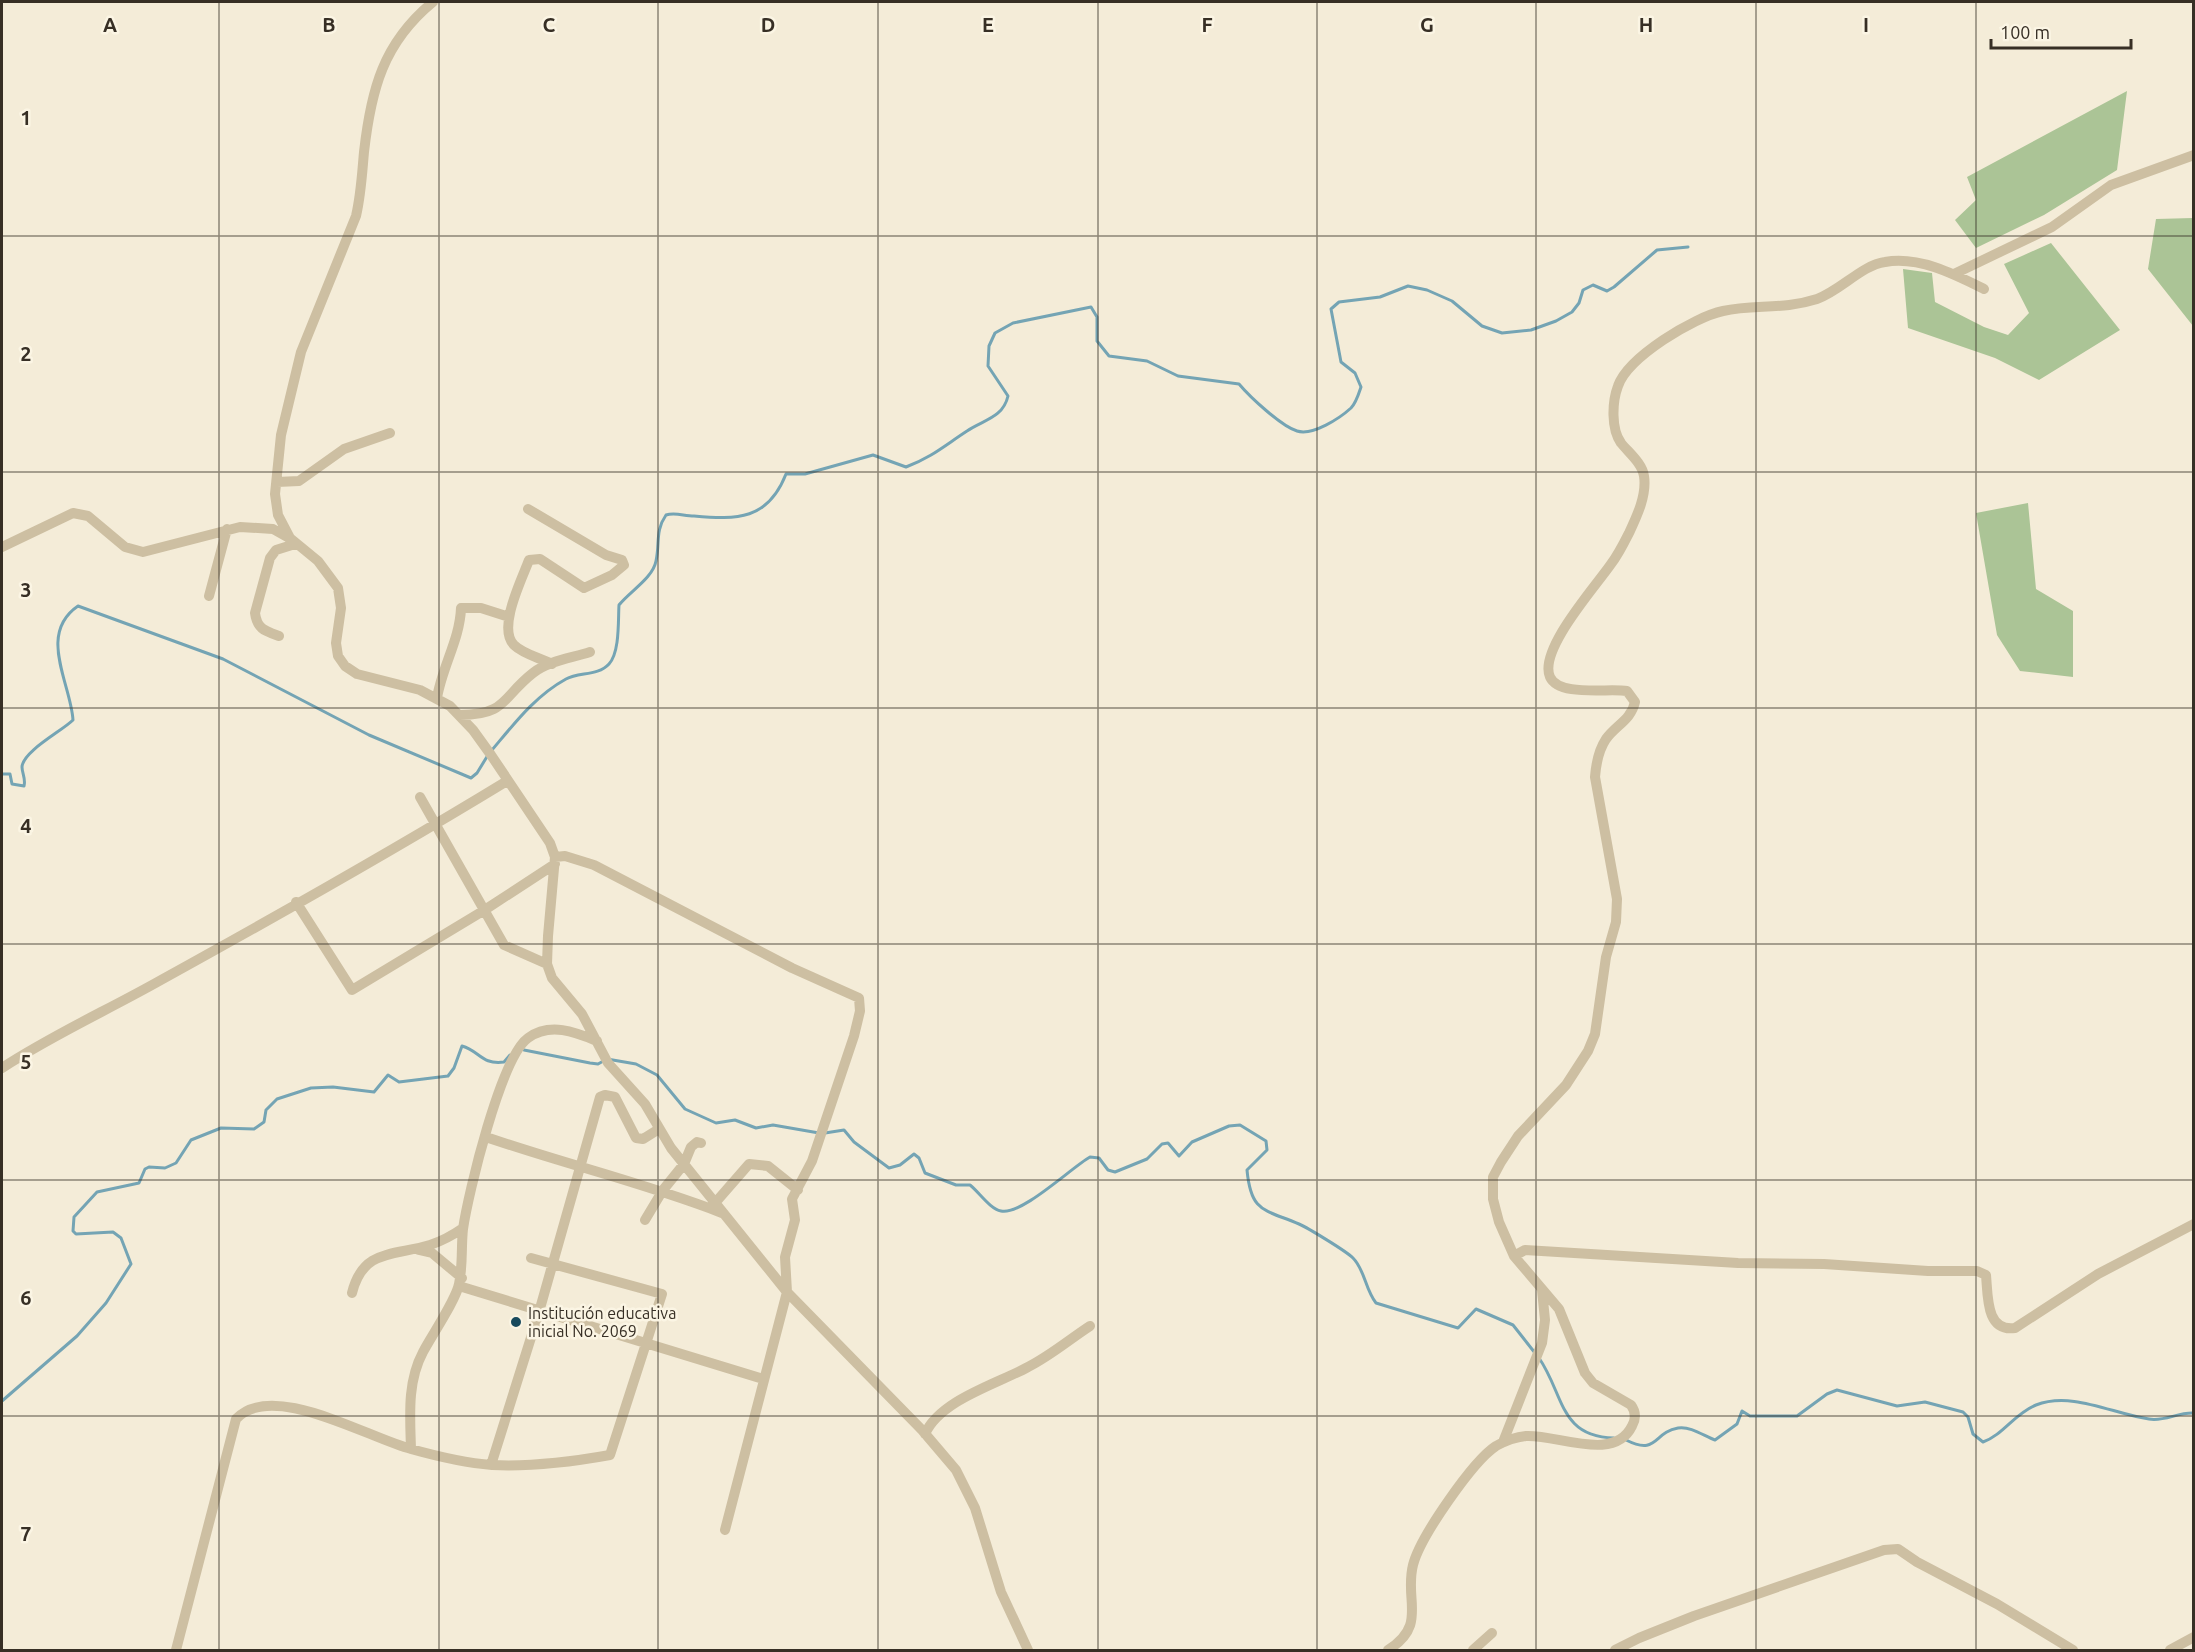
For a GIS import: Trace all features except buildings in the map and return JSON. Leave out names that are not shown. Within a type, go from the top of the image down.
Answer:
[{"type":"street","points":[[292,541],[278,515],[277,482],[283,425],[301,352],[338,265],[361,196],[367,133],[378,77],[386,58],[404,31],[433,2]]},
{"type":"street","points":[[1954,274],[2052,227],[2111,185],[2193,155]]},
{"type":"street","points":[[1388,1650],[1402,1641],[1410,1627],[1413,1609],[1412,1571],[1421,1546],[1479,1460],[1503,1442],[1526,1436],[1605,1445],[1623,1438],[1634,1423],[1635,1411],[1631,1405],[1593,1383],[1585,1373],[1559,1309],[1514,1256],[1499,1222],[1493,1199],[1493,1177],[1518,1136],[1566,1085],[1588,1052],[1597,1025],[1606,957],[1616,922],[1617,899],[1595,777],[1597,759],[1605,741],[1629,718],[1635,702],[1627,691],[1569,689],[1559,686],[1553,683],[1548,672],[1554,651],[1568,620],[1611,564],[1629,533],[1643,496],[1644,476],[1640,465],[1619,440],[1615,430],[1614,406],[1618,385],[1638,359],[1666,339],[1723,311],[1777,308],[1819,298],[1876,264],[1886,261],[1931,266],[1954,274],[1984,289]]},
{"type":"street","points":[[277,482],[299,481],[344,448],[390,434]]},
{"type":"street","points":[[528,510],[606,555],[622,560],[624,565],[612,575],[584,588],[540,559],[529,560],[509,617],[508,632],[512,643],[552,664]]},
{"type":"street","points":[[2,547],[73,513],[88,516],[126,547],[143,552],[158,551],[227,529],[261,527],[273,529],[318,561],[338,588],[341,608],[336,650],[345,666],[363,677],[398,682],[437,698],[460,715],[489,752],[550,843],[555,860],[547,964],[552,978],[582,1014],[608,1063],[645,1104],[659,1129],[684,1164],[787,1292],[925,1434],[964,1484],[975,1508],[1001,1592],[1028,1650]]},
{"type":"street","points":[[209,596],[227,529]]},
{"type":"street","points":[[279,636],[263,631],[256,623],[255,613],[270,558],[276,550],[292,541]]},
{"type":"street","points":[[437,698],[441,675],[461,624],[461,608],[481,608],[509,617]]},
{"type":"street","points":[[460,715],[485,714],[499,707],[534,672],[590,652]]},
{"type":"street","points":[[2,1068],[28,1051],[160,981],[437,824],[507,781]]},
{"type":"street","points":[[420,796],[504,945],[547,964]]},
{"type":"street","points":[[296,902],[352,990],[483,910],[555,860],[565,856],[594,865],[792,968],[859,998],[860,1011],[854,1036],[812,1161],[792,1199],[795,1220],[785,1257],[787,1292],[725,1530]]},
{"type":"street","points":[[411,1449],[409,1397],[421,1355],[460,1281],[463,1228],[486,1137],[517,1049],[530,1036],[547,1030],[571,1031],[597,1041]]},
{"type":"street","points":[[490,1465],[539,1312],[600,1097],[605,1095],[615,1097],[636,1138],[643,1139],[659,1129]]},
{"type":"street","points":[[486,1137],[579,1167],[663,1190],[724,1214]]},
{"type":"street","points":[[645,1220],[663,1190],[684,1164],[691,1147],[702,1143]]},
{"type":"street","points":[[715,1203],[749,1164],[768,1166],[798,1190]]},
{"type":"street","points":[[1514,1256],[1525,1250],[1738,1263],[1855,1265],[1928,1271],[1977,1270],[1986,1275],[1989,1308],[1995,1323],[2004,1329],[2015,1328],[2098,1274],[2193,1224]]},
{"type":"street","points":[[352,1293],[362,1269],[390,1252],[416,1249],[450,1237],[463,1228]]},
{"type":"street","points":[[416,1249],[432,1253],[460,1281],[474,1291],[763,1379]]},
{"type":"street","points":[[176,1650],[236,1419],[244,1410],[271,1404],[319,1415],[411,1449],[490,1465],[558,1464],[610,1455],[648,1344],[662,1294],[531,1258]]},
{"type":"street","points":[[1503,1442],[1542,1342],[1545,1320],[1542,1290]]},
{"type":"street","points":[[925,1434],[935,1417],[966,1397],[1030,1366],[1090,1326]]},
{"type":"street","points":[[1616,1650],[1639,1638],[1694,1616],[1884,1550],[1898,1549],[1917,1562],[1997,1604],[2073,1650]]},
{"type":"street","points":[[1473,1650],[1492,1633]]},
{"type":"street","points":[[2171,1650],[2193,1637]]},
{"type":"green space","points":[[2127,91],[2117,170],[2044,215],[1976,248],[1955,220],[1976,200],[1967,177]]},
{"type":"green space","points":[[2194,218],[2193,326],[2148,269],[2156,219]]},
{"type":"green space","points":[[2051,243],[2120,330],[2039,380],[1995,358],[1908,328],[1903,269],[1932,273],[1935,302],[1984,327],[2008,335],[2029,313],[2004,264]]},
{"type":"green space","points":[[2028,503],[2036,589],[2073,611],[2073,677],[2020,671],[1997,635],[1976,513]]},
{"type":"waterway","points":[[492,750],[544,694],[566,679],[605,668],[613,659],[617,644],[619,605],[646,579],[654,567],[659,532],[666,515],[737,517],[760,509],[770,501],[786,474],[805,474],[873,455],[906,467],[938,451],[973,427],[992,418],[1002,409],[1008,396],[988,366],[989,346],[995,333],[1013,323],[1091,307],[1097,317],[1097,341],[1109,356],[1147,361],[1178,376],[1239,384],[1275,417],[1290,428],[1303,432],[1318,429],[1346,412],[1351,408],[1361,387],[1355,373],[1341,362],[1331,309],[1339,302],[1380,297],[1408,286],[1427,290],[1452,301],[1482,326],[1502,333],[1531,330],[1556,321],[1572,312],[1579,303],[1583,290],[1593,285],[1607,291],[1614,287],[1657,250],[1688,247]]},
{"type":"waterway","points":[[2,774],[10,774],[12,784],[24,786],[22,767],[29,754],[73,720],[59,660],[58,645],[60,631],[66,617],[78,606],[223,659],[369,735],[471,778],[477,773],[488,755]]},
{"type":"waterway","points":[[2,1401],[77,1336],[106,1303],[131,1264],[121,1238],[113,1232],[76,1234],[73,1231],[74,1217],[97,1192],[139,1183],[145,1169],[165,1168],[176,1163],[191,1140],[221,1128],[254,1129],[264,1122],[266,1110],[277,1099],[311,1088],[333,1087],[374,1092],[388,1075],[399,1082],[448,1076],[454,1068],[462,1046],[490,1061],[504,1062],[510,1055]]},
{"type":"waterway","points":[[524,1050],[590,1063],[598,1064],[607,1059],[636,1064],[657,1075],[685,1109],[716,1123],[735,1120],[756,1128],[773,1125],[819,1133]]},
{"type":"waterway","points":[[825,1133],[844,1130],[854,1142],[889,1168],[900,1165],[914,1154],[919,1158],[925,1173],[956,1185],[970,1185],[997,1210],[1010,1211],[1033,1199],[1090,1157],[1099,1158],[1108,1170],[1115,1172],[1147,1159],[1162,1144],[1168,1143],[1179,1156],[1192,1142],[1229,1126],[1240,1125],[1266,1141],[1267,1150],[1247,1170],[1249,1184],[1256,1202],[1268,1212],[1310,1230],[1353,1258],[1376,1303],[1458,1328],[1476,1309],[1513,1325],[1535,1353]]},
{"type":"waterway","points":[[1539,1358],[1565,1411],[1573,1422],[1596,1436],[1614,1438]]},
{"type":"waterway","points":[[1626,1440],[1636,1444],[1650,1444],[1670,1430],[1678,1428],[1693,1430],[1715,1440],[1737,1424],[1742,1411],[1750,1416],[1797,1416],[1827,1394],[1837,1390],[1897,1406],[1925,1402],[1963,1412],[1968,1417],[1973,1434],[1983,1442],[1997,1434],[2022,1413],[2036,1405],[2050,1401],[2078,1402],[2155,1420],[2194,1413]]},
{"type":"place","name":"Institución educativa inicial No. 2069","points":[[516,1322]]}]
